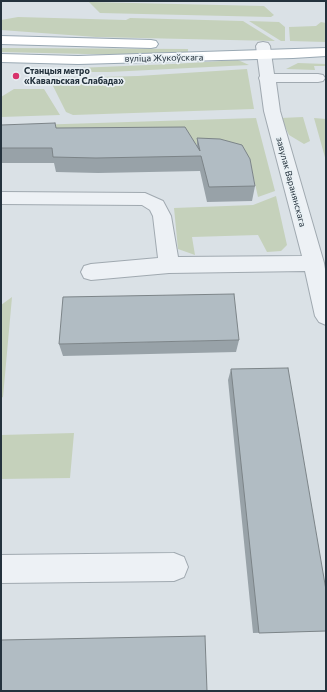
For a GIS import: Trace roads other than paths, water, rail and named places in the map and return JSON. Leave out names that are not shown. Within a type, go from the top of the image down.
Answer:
[{"type":"main road","name":"вуліца Жукоўскага","points":[[1,40],[326,52]]},
{"type":"main road","name":"вуліца Жукоўскага","points":[[1,58],[78,60],[326,47]]},
{"type":"street","name":"завулак Варанянскага","points":[[264,50],[266,78],[272,112],[314,263],[326,316]]},
{"type":"street","points":[[266,78],[318,78]]},
{"type":"street","points":[[1,198],[146,199],[157,206],[162,216],[169,265]]},
{"type":"street","points":[[91,272],[169,265],[314,263]]},
{"type":"street","points":[[1,569],[174,567]]},
{"type":"place","name":"Станцыя метро «Кавальская Слабада»","points":[[16,76]]}]
